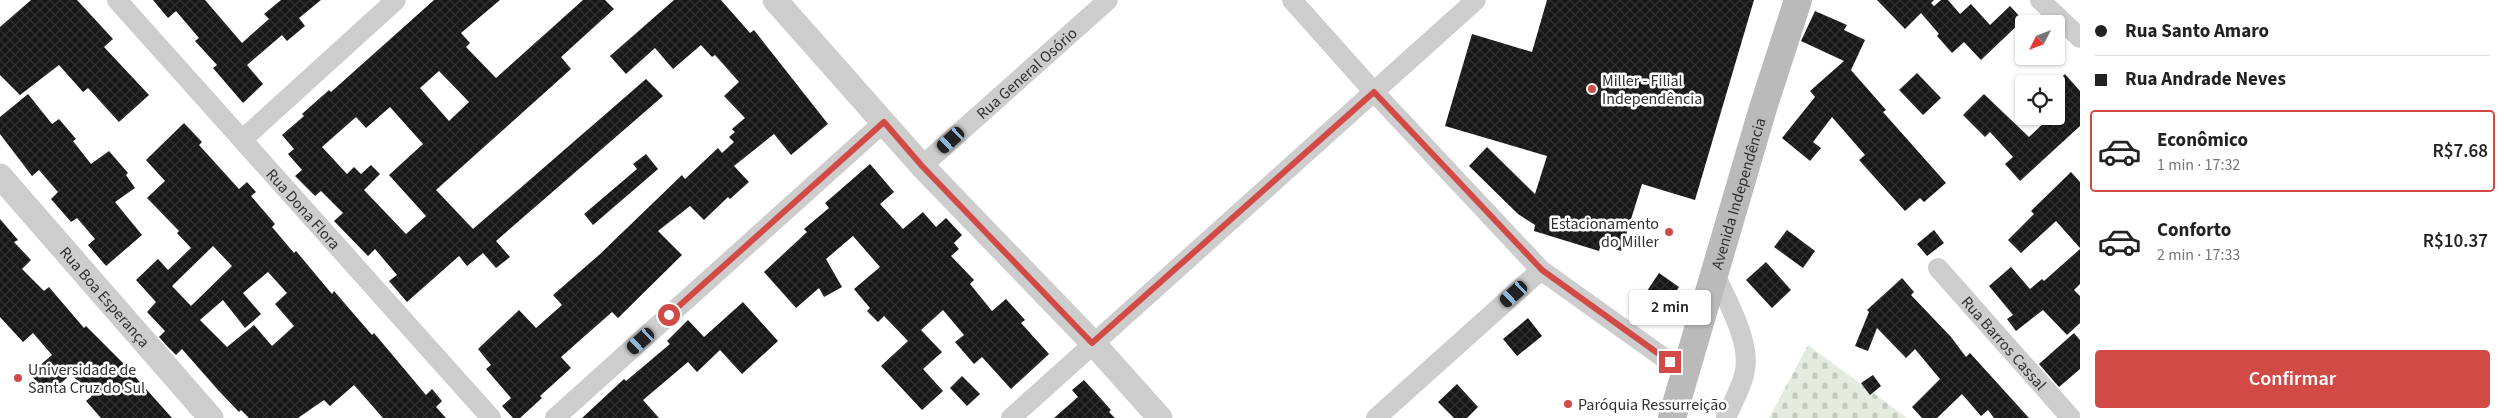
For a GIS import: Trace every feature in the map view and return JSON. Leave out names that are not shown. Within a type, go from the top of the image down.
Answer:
[{"type":"main road","name":"Avenida Independência","points":[[1672,418],[1763,108],[1798,0]]},
{"type":"street","name":"Rua Dona Flora","points":[[117,0],[491,418]]},
{"type":"street","points":[[243,139],[396,0]]},
{"type":"street","points":[[775,0],[922,166],[1092,343],[1160,418]]},
{"type":"street","name":"Rua General Osório","points":[[922,166],[1108,0]]},
{"type":"street","points":[[1292,0],[1374,92],[1542,270],[1685,373]]},
{"type":"street","points":[[1011,418],[1092,343],[1476,0]]},
{"type":"street","points":[[2040,0],[2080,38]]},
{"type":"street","points":[[555,418],[884,122]]},
{"type":"street","name":"Rua Boa Esperança","points":[[0,176],[211,418]]},
{"type":"street","name":"Rua Barros Cassal","points":[[1938,268],[2071,418]]},
{"type":"street","points":[[1376,418],[1542,270]]},
{"type":"street","points":[[1715,274],[1738,324],[1745,350],[1745,374],[1726,418]]},
{"type":"green space","points":[[1808,345],[1907,418],[1769,418]]},
{"type":"building","points":[[31,0],[77,0],[113,39],[104,47],[149,95],[119,122],[88,88],[83,92],[59,65],[20,95],[0,75],[0,27]]},
{"type":"building","points":[[153,0],[205,0],[242,43],[269,19],[264,14],[281,0],[321,0],[299,18],[305,26],[287,41],[282,35],[247,65],[263,84],[243,103],[213,68],[217,65],[195,41],[199,38],[176,11],[168,18]]},
{"type":"building","points":[[434,0],[500,0],[461,33],[470,43],[466,47],[496,78],[583,0],[605,0],[614,9],[561,57],[571,69],[436,190],[473,229],[646,79],[663,96],[496,241],[510,257],[496,268],[483,253],[467,266],[459,256],[407,302],[389,281],[397,275],[375,249],[368,256],[334,221],[343,213],[321,191],[315,196],[295,176],[302,170],[288,154],[294,149],[282,135],[329,90],[331,92]],"holes":[[[439,71],[469,102],[449,121],[420,88]],[[390,107],[423,144],[389,175],[426,216],[406,234],[364,190],[380,174],[371,165],[361,174],[354,167],[347,174],[322,147],[356,117],[366,128]]]},
{"type":"building","points":[[674,0],[721,0],[750,33],[754,30],[828,124],[791,155],[774,134],[734,166],[749,182],[730,199],[728,197],[704,220],[690,206],[658,231],[682,255],[618,318],[612,312],[561,357],[571,368],[540,396],[542,398],[520,418],[513,418],[502,406],[511,398],[486,369],[491,365],[478,349],[519,310],[536,328],[562,305],[553,295],[599,255],[682,175],[685,179],[718,148],[722,153],[734,142],[729,137],[735,132],[732,129],[745,118],[724,96],[739,82],[715,55],[712,57],[701,45],[673,69],[655,48],[626,74],[610,56]]},
{"type":"building","name":"Miller - Filial Independência","points":[[1547,0],[1754,0],[1695,200],[1642,184],[1621,251],[1601,244],[1599,251],[1534,231],[1535,225],[1518,214],[1469,166],[1487,147],[1535,194],[1547,156],[1445,126],[1472,34],[1532,52]]},
{"type":"building","points":[[1877,0],[1934,0],[1931,3],[1934,6],[1941,0],[1948,0],[1960,14],[1971,4],[1990,25],[2010,6],[2018,15],[2015,15],[2015,28],[1981,60],[1964,42],[1952,53],[1921,13],[1905,29]]},
{"type":"building","points":[[1815,11],[1847,25],[1844,30],[1865,40],[1851,70],[1886,110],[1883,112],[1946,183],[1924,202],[1920,198],[1905,211],[1859,160],[1865,155],[1832,117],[1813,142],[1821,148],[1810,161],[1782,138],[1815,97],[1810,91],[1844,61],[1801,41]]},
{"type":"building","points":[[1917,73],[1941,98],[1923,115],[1899,90]]},
{"type":"building","points":[[2065,74],[2080,91],[2080,126],[2020,181],[2005,164],[2013,157],[1990,132],[1985,137],[1963,115],[1984,94],[2029,137],[2042,125],[2065,125]]},
{"type":"building","points":[[28,94],[52,124],[59,119],[76,139],[73,141],[91,164],[109,151],[128,173],[126,175],[135,188],[115,202],[142,235],[106,266],[88,245],[95,239],[77,218],[71,222],[51,199],[58,192],[39,170],[32,176],[0,134],[0,117]]},
{"type":"building","points":[[184,123],[202,142],[199,145],[239,189],[247,182],[256,192],[251,196],[275,224],[272,227],[294,253],[296,251],[332,294],[334,291],[372,335],[374,333],[426,395],[432,389],[442,401],[436,407],[446,418],[383,418],[354,385],[330,406],[324,400],[298,418],[249,418],[241,410],[239,412],[182,349],[176,355],[168,347],[159,337],[165,331],[147,312],[156,302],[136,280],[158,259],[168,270],[191,248],[177,233],[179,231],[147,198],[165,181],[146,160]],"holes":[[[213,246],[232,266],[191,306],[172,286]],[[268,272],[287,293],[275,304],[294,326],[272,346],[254,325],[227,347],[200,320],[223,300],[245,328],[261,314],[243,293]]]},
{"type":"building","points":[[646,154],[658,169],[593,225],[584,214],[637,169],[633,164]]},
{"type":"building","points":[[870,164],[894,192],[880,204],[903,229],[923,212],[936,227],[946,218],[962,235],[954,243],[959,249],[951,256],[974,280],[970,284],[992,311],[1006,299],[1025,320],[1021,323],[1049,354],[1011,389],[982,357],[974,364],[955,342],[964,335],[943,310],[921,330],[942,352],[923,369],[943,391],[922,410],[881,366],[908,341],[884,316],[878,322],[867,311],[870,308],[854,289],[880,267],[853,236],[826,259],[842,287],[824,297],[819,288],[796,308],[764,272],[807,232],[804,229],[829,208],[825,203]]},
{"type":"building","points":[[2071,172],[2080,182],[2080,248],[2056,221],[2021,253],[2008,240],[2034,214],[2031,211]]},
{"type":"building","points":[[0,219],[18,240],[14,242],[31,260],[22,269],[44,291],[49,287],[84,328],[86,326],[122,362],[172,418],[101,418],[86,401],[92,396],[71,374],[48,395],[30,374],[52,355],[33,333],[23,342],[0,317]]},
{"type":"building","points":[[1787,230],[1815,251],[1803,268],[1774,247]]},
{"type":"building","points":[[1934,230],[1944,243],[1927,256],[1917,244]]},
{"type":"building","points":[[2080,249],[2080,284],[2074,290],[2080,296],[2080,323],[2067,335],[2043,310],[2016,331],[2007,319],[2013,315],[1989,286],[2011,267],[2030,289],[2042,279],[2044,281]]},
{"type":"building","points":[[1766,262],[1791,290],[1772,308],[1746,280]]},
{"type":"building","points":[[1659,273],[1679,287],[1654,325],[1633,312]]},
{"type":"building","points":[[1902,278],[1914,292],[1911,295],[1951,337],[1966,357],[1970,353],[2029,418],[1994,418],[1988,410],[1981,416],[1962,394],[1937,418],[1922,418],[1912,407],[1940,379],[1915,349],[1906,358],[1877,328],[1868,351],[1855,346],[1869,312],[1867,310]]},
{"type":"building","points":[[743,302],[778,341],[742,374],[720,350],[697,372],[688,362],[643,400],[659,418],[582,418],[624,379],[626,381],[670,344],[667,341],[688,320],[704,337]]},
{"type":"building","points":[[1528,318],[1542,336],[1517,356],[1503,339]]},
{"type":"building","points":[[2074,333],[2080,340],[2080,369],[2059,387],[2039,364]]},
{"type":"building","points":[[1873,375],[1881,386],[1870,395],[1861,383]]},
{"type":"building","points":[[962,376],[980,394],[967,406],[950,388]]},
{"type":"building","points":[[1084,380],[1111,410],[1109,412],[1115,418],[1054,418],[1078,397],[1072,390]]},
{"type":"building","points":[[1457,384],[1478,407],[1467,418],[1454,418],[1438,402]]},
{"type":"place","name":"Miller - Filial Independência","points":[[1592,89]]},
{"type":"place","name":"Estacionamento do Miller","points":[[1669,232]]},
{"type":"place","name":"Universidade de Santa Cruz do Sul","points":[[18,378]]},
{"type":"place","name":"Paróquia Ressurreição","points":[[1568,404]]},
{"type":"route","points":[[669,315],[884,122],[922,166],[1092,343],[1374,92],[1542,270],[1670,362]]}]
